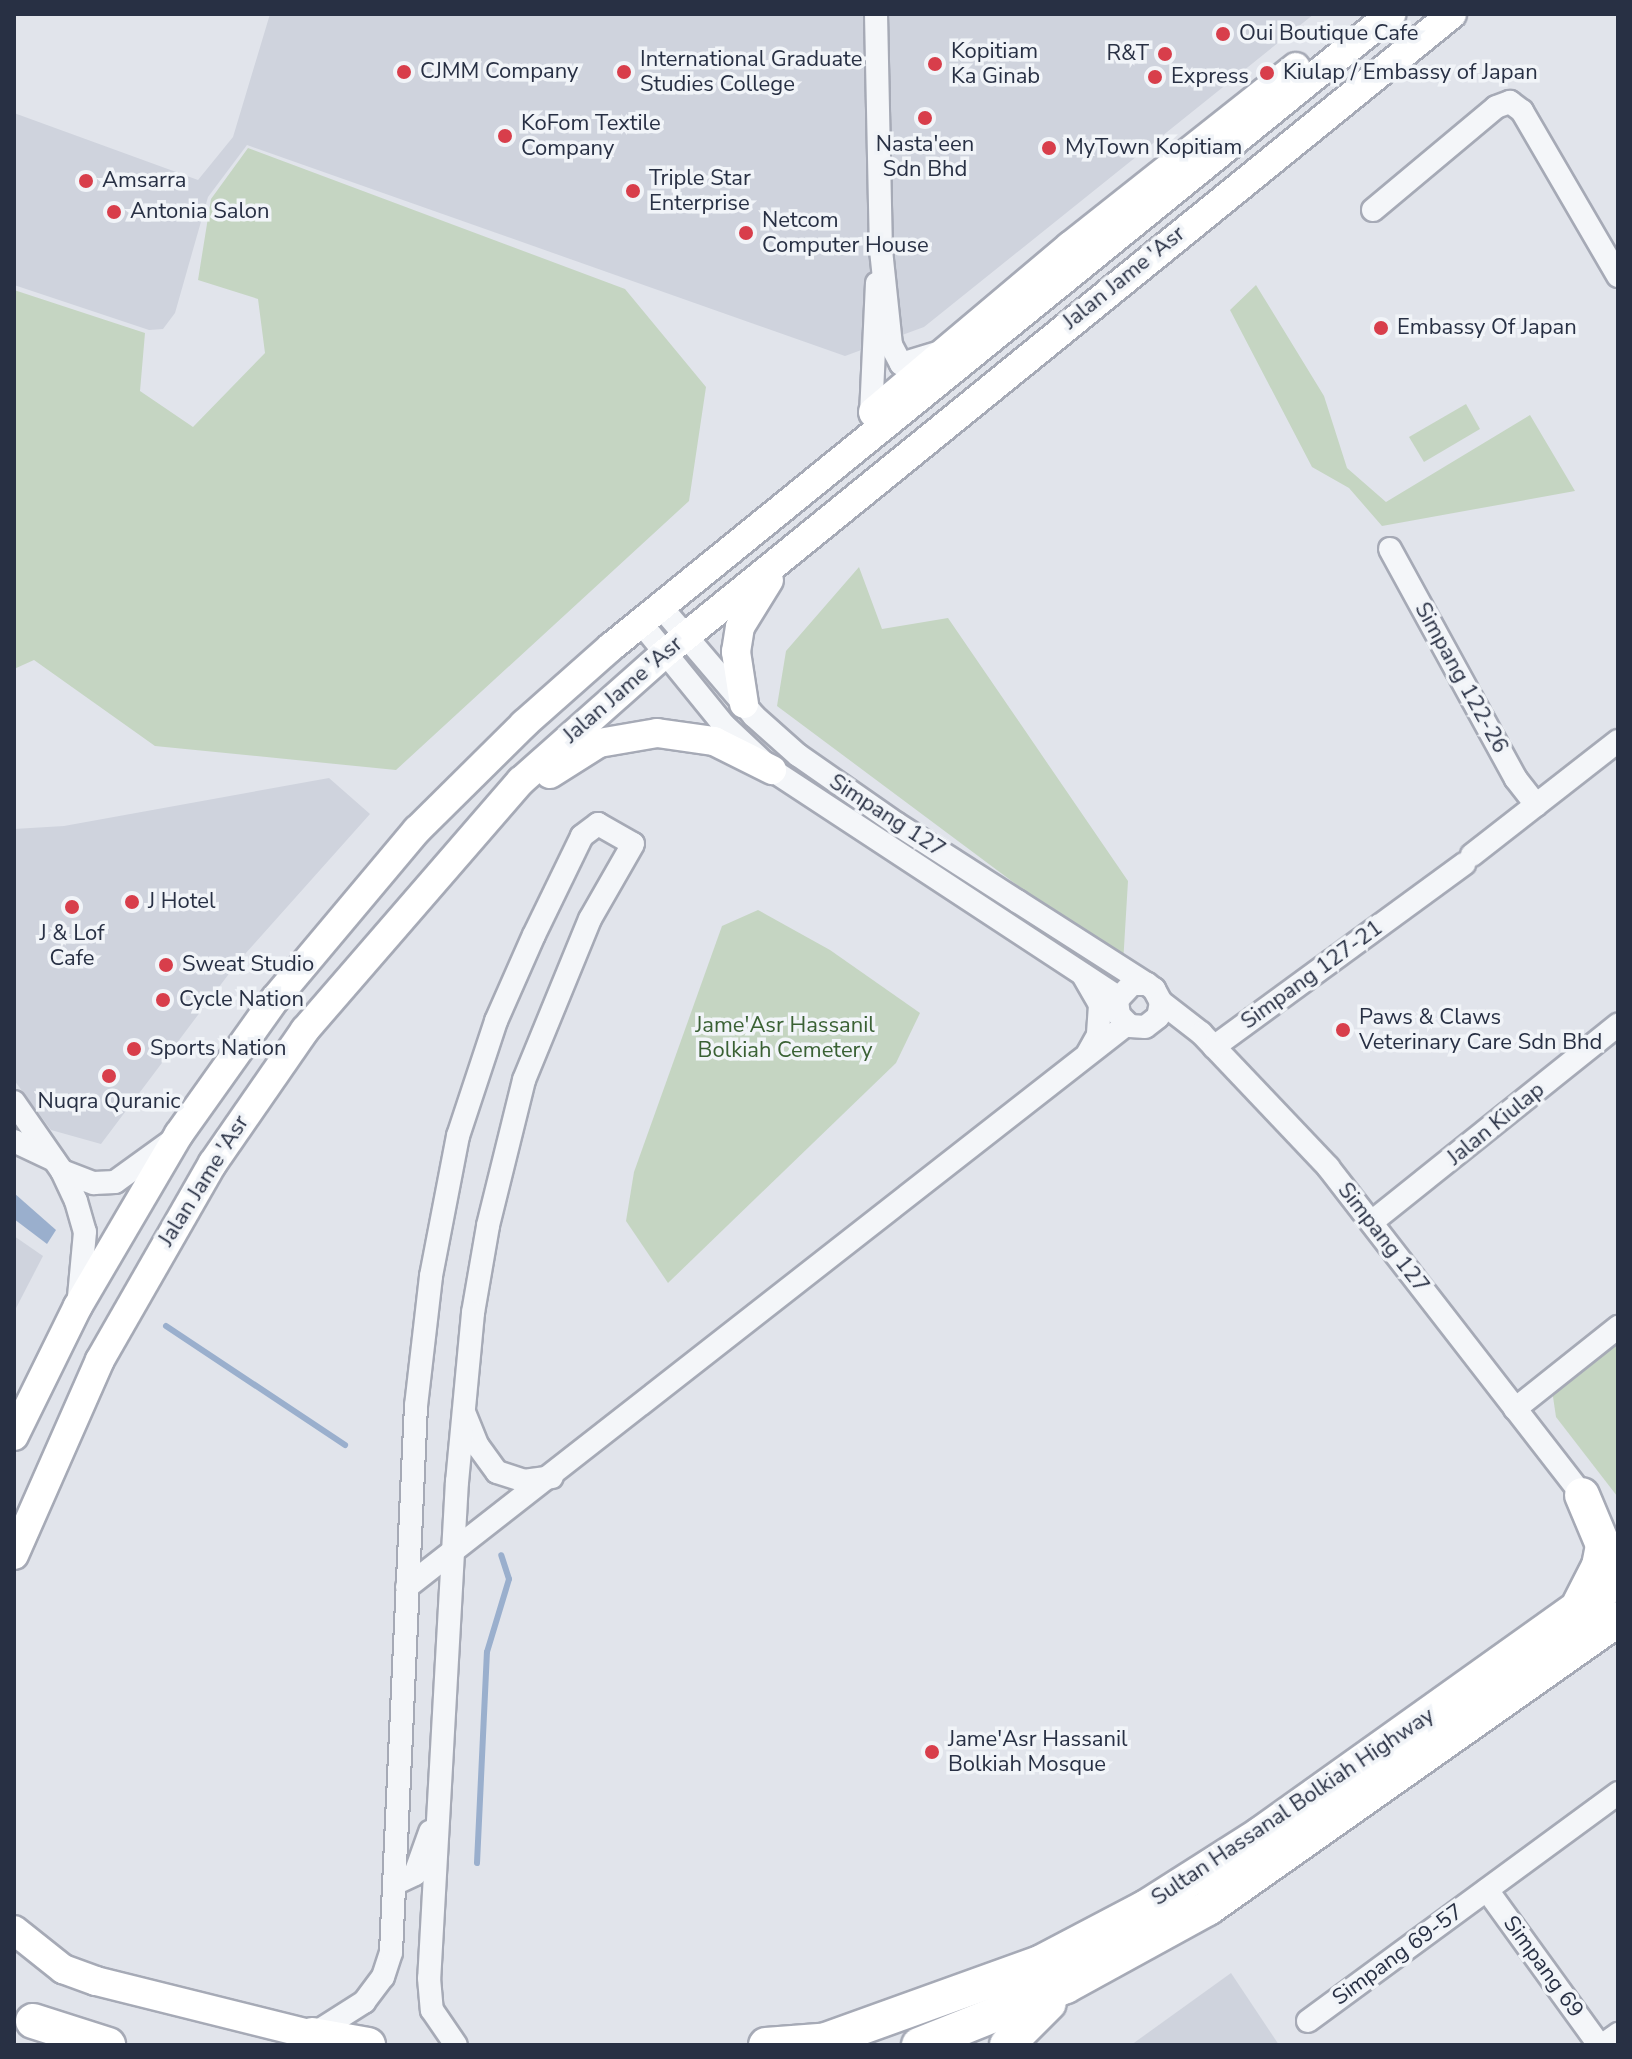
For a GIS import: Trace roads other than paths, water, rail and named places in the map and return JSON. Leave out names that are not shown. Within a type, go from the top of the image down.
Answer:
[{"type":"highway","points":[[1582,1495],[1618,1519]]},
{"type":"highway","points":[[1578,1607],[1599,1566],[1603,1545],[1582,1495]]},
{"type":"highway","name":"Sultan Hassanal Bolkiah Highway","points":[[766,2045],[822,2042],[1042,1962],[1145,1908],[1261,1834],[1618,1579]]},
{"type":"highway","name":"Sultan Hassanal Bolkiah Highway","points":[[919,2045],[1066,1986],[1139,1949],[1279,1861],[1618,1619]]},
{"type":"highway","points":[[1007,2045],[1066,1986]]},
{"type":"highway","points":[[33,2021],[108,2045]]},
{"type":"highway","points":[[312,2035],[368,2045]]},
{"type":"main road","points":[[947,422],[892,447],[825,500],[799,509],[787,505],[809,467],[947,347],[1275,82],[1373,14]]},
{"type":"main road","name":"Jalan Jame 'Asr","points":[[14,1436],[78,1306],[179,1134],[275,999],[417,830],[524,724],[651,615],[1391,14]]},
{"type":"main road","name":"Jalan Jame 'Asr","points":[[14,1555],[100,1360],[213,1163],[305,1030],[521,781],[675,645],[800,542],[1452,14]]},
{"type":"main road","points":[[744,704],[737,665],[740,627],[753,600],[800,542]]},
{"type":"main road","points":[[445,867],[554,771],[599,743],[681,734],[734,748],[772,770]]},
{"type":"main road","points":[[14,1930],[63,1969],[96,1981],[312,2035]]},
{"type":"street","points":[[876,14],[881,250],[894,356],[901,364],[912,363],[947,347]]},
{"type":"street","points":[[1373,210],[1496,107],[1510,102],[1522,111],[1618,276]]},
{"type":"street","points":[[871,415],[871,329],[881,250]]},
{"type":"street","name":"Simpang 122-26","points":[[1390,549],[1536,805]]},
{"type":"street","name":"Simpang 127","points":[[651,615],[675,645],[724,725],[772,770],[1076,965],[1118,997]]},
{"type":"street","name":"Simpang 127","points":[[675,645],[822,774],[1154,1003]]},
{"type":"street","name":"Simpang 127-21","points":[[1214,1047],[1468,860],[1618,741]]},
{"type":"street","points":[[312,2035],[364,2002],[383,1977],[391,1952],[407,1587],[422,1343],[458,1136],[496,1021],[534,935],[582,836],[598,824],[633,844],[590,919],[524,1080],[488,1226],[463,1407],[429,1978],[432,2010],[456,2045]]},
{"type":"street","points":[[1076,965],[1100,1005],[1098,1035],[1085,1058]]},
{"type":"street","points":[[1127,1024],[1116,1008],[1118,997],[1132,984],[1214,1047]]},
{"type":"street","points":[[407,1587],[553,1477],[1154,1003]]},
{"type":"street","name":"Jalan Kiulap","points":[[1373,1221],[1618,1025]]},
{"type":"street","name":"Simpang 127","points":[[1214,1047],[1278,1111],[1373,1221],[1582,1495]]},
{"type":"street","points":[[14,1102],[58,1166],[85,1232],[78,1306]]},
{"type":"street","points":[[14,1141],[94,1183],[115,1182],[179,1134]]},
{"type":"street","points":[[1515,1409],[1618,1327]]},
{"type":"street","points":[[463,1407],[478,1446],[497,1472],[524,1481],[553,1477]]},
{"type":"street","name":"Simpang 69-57","points":[[1308,2021],[1618,1793]]},
{"type":"street","points":[[394,1884],[415,1874],[438,1808]]},
{"type":"street","name":"Simpang 69","points":[[1487,1890],[1601,2045]]},
{"type":"street","points":[[1601,2045],[1618,2034]]},
{"type":"water","points":[[14,1193],[56,1230],[47,1244],[14,1219]]},
{"type":"waterway","points":[[166,1326],[345,1445]]},
{"type":"waterway","points":[[477,1863],[487,1652],[509,1579],[501,1555]]},
{"type":"place","name":"Oui Boutique Cafe","points":[[1223,34]]},
{"type":"place","name":"R&T","points":[[1165,54]]},
{"type":"place","name":"Kopitiam Ka Ginab","points":[[935,64]]},
{"type":"place","name":"CJMM Company","points":[[404,72]]},
{"type":"place","name":"International Graduate Studies College","points":[[624,72]]},
{"type":"place","name":"Kiulap / Embassy of Japan","points":[[1267,73]]},
{"type":"place","name":"Express","points":[[1155,77]]},
{"type":"place","name":"Nasta'een Sdn Bhd","points":[[925,118]]},
{"type":"place","name":"KoFom Textile Company","points":[[505,136]]},
{"type":"place","name":"MyTown Kopitiam","points":[[1049,148]]},
{"type":"place","name":"Amsarra","points":[[86,181]]},
{"type":"place","name":"Triple Star Enterprise","points":[[633,191]]},
{"type":"place","name":"Antonia Salon","points":[[114,212]]},
{"type":"place","name":"Netcom Computer House","points":[[746,233]]},
{"type":"place","name":"Embassy Of Japan","points":[[1381,328]]},
{"type":"place","name":"J Hotel","points":[[132,902]]},
{"type":"place","name":"J & Lof Cafe","points":[[72,907]]},
{"type":"place","name":"Sweat Studio","points":[[166,965]]},
{"type":"place","name":"Cycle Nation","points":[[163,1000]]},
{"type":"place","name":"Paws & Claws Veterinary Care Sdn Bhd","points":[[1343,1030]]},
{"type":"place","name":"Sports Nation","points":[[134,1049]]},
{"type":"place","name":"Nuqra Quranic","points":[[109,1076]]},
{"type":"place","name":"Jame'Asr Hassanil Bolkiah Mosque","points":[[932,1752]]},
{"type":"park label","name":"Jame'Asr Hassanil Bolkiah Cemetery","points":[[785,1038]]}]
